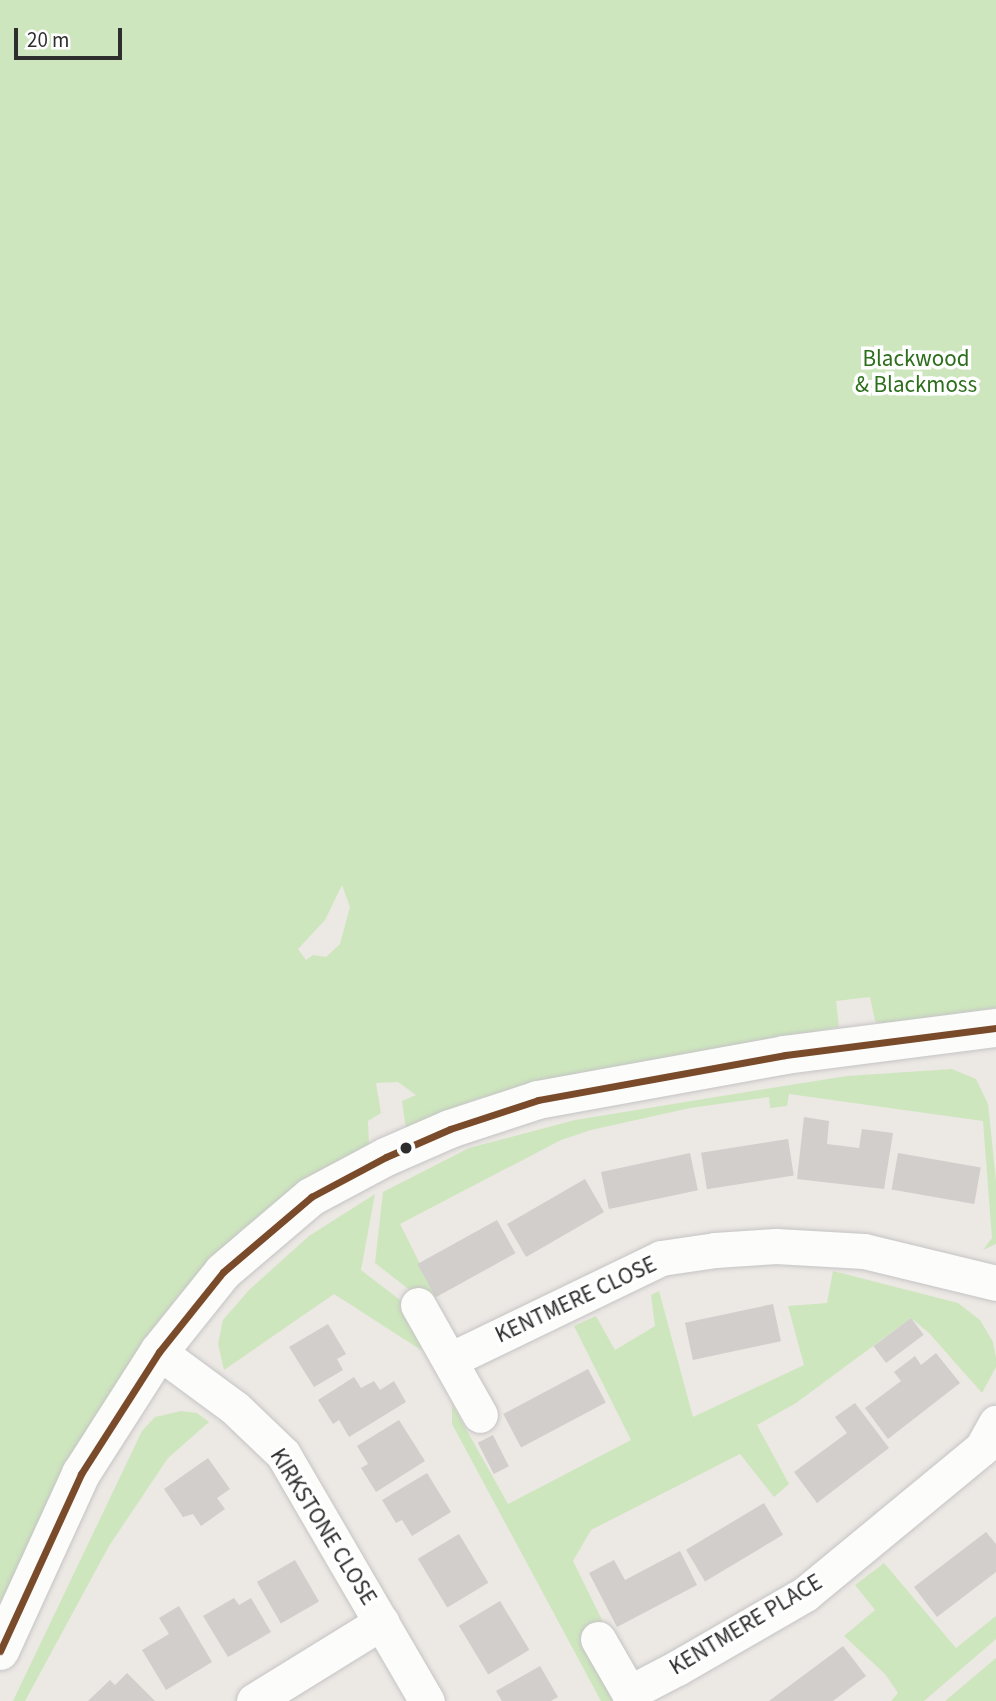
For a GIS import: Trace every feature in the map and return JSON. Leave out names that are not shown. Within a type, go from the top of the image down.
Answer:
[{"type":"street","points":[[0,1651],[81,1474],[159,1352],[223,1272],[311,1197],[386,1157],[450,1129],[538,1100],[785,1055],[996,1028]]},
{"type":"street","name":"KENTMERE CLOSE","points":[[450,1360],[661,1258],[715,1250],[776,1246],[864,1251],[996,1283]]},
{"type":"street","points":[[418,1305],[480,1415]]},
{"type":"street","name":"KIRKSTONE CLOSE","points":[[159,1352],[235,1408],[283,1454],[427,1701]]},
{"type":"street","name":"KENTMERE PLACE","points":[[598,1639],[631,1697],[806,1594],[982,1448],[996,1423]]},
{"type":"street","points":[[254,1701],[382,1622]]},
{"type":"green space","name":"Blackwood & Blackmoss","points":[[0,0],[996,0],[996,1008],[882,1024],[875,1021],[870,997],[836,1001],[839,1027],[585,1072],[473,1100],[406,1129],[402,1101],[416,1095],[398,1082],[376,1083],[381,1113],[368,1121],[369,1145],[311,1177],[240,1231],[180,1294],[143,1341],[87,1433],[0,1614]],"holes":[[[342,885],[350,907],[340,944],[326,957],[313,955],[306,960],[298,949],[325,920]]]},
{"type":"green space","points":[[952,1069],[976,1079],[988,1104],[996,1181],[996,1244],[983,1250],[992,1238],[983,1121],[789,1094],[787,1106],[770,1108],[769,1097],[690,1108],[591,1130],[561,1140],[400,1224],[436,1296],[420,1298],[375,1263],[383,1192],[469,1148],[575,1120],[847,1076]]},
{"type":"green space","points":[[375,1194],[361,1270],[417,1313],[421,1350],[334,1294],[224,1370],[218,1344],[223,1320],[249,1290],[309,1236]]},
{"type":"green space","points":[[833,1271],[958,1303],[980,1320],[993,1342],[996,1358],[996,1367],[982,1393],[929,1333],[911,1318],[796,1403],[757,1425],[789,1484],[774,1497],[740,1454],[591,1530],[573,1561],[603,1622],[583,1634],[622,1701],[601,1701],[452,1424],[452,1404],[508,1504],[631,1440],[574,1326],[596,1316],[615,1350],[655,1326],[651,1295],[659,1291],[693,1417],[804,1365],[788,1306],[827,1303]]},
{"type":"green space","points":[[181,1411],[197,1413],[209,1422],[168,1458],[109,1546],[25,1701],[13,1701],[142,1431],[155,1417]]},
{"type":"green space","points":[[884,1563],[956,1648],[996,1616],[996,1639],[924,1701],[891,1701],[898,1693],[885,1674],[844,1636],[875,1610],[855,1585]]},
{"type":"green space","points":[[996,1658],[996,1701],[945,1701]]},
{"type":"building","points":[[804,1117],[829,1121],[827,1144],[859,1148],[862,1129],[893,1133],[884,1189],[797,1179]]},
{"type":"building","points":[[788,1139],[794,1176],[707,1189],[701,1153]]},
{"type":"building","points":[[690,1153],[698,1190],[609,1209],[601,1172]]},
{"type":"building","points":[[898,1153],[981,1168],[974,1204],[892,1189]]},
{"type":"building","points":[[585,1179],[604,1212],[526,1257],[507,1224]]},
{"type":"building","points":[[497,1220],[515,1253],[436,1297],[417,1264]]},
{"type":"building","points":[[773,1304],[781,1341],[693,1360],[685,1323]]},
{"type":"building","points":[[911,1318],[924,1335],[886,1363],[873,1346]]},
{"type":"building","points":[[328,1324],[346,1354],[337,1359],[343,1370],[314,1387],[289,1347]]},
{"type":"building","points":[[936,1353],[960,1383],[888,1439],[865,1408],[901,1381],[894,1372],[915,1356],[921,1365]]},
{"type":"building","points":[[588,1369],[606,1403],[521,1448],[503,1414]]},
{"type":"building","points":[[354,1377],[361,1388],[374,1381],[380,1390],[394,1381],[406,1402],[349,1437],[339,1420],[333,1424],[318,1400]]},
{"type":"building","points":[[855,1403],[889,1448],[817,1503],[794,1472],[847,1433],[835,1417]]},
{"type":"building","points":[[399,1420],[425,1461],[376,1492],[361,1468],[368,1464],[357,1446]]},
{"type":"building","points":[[493,1435],[509,1466],[494,1474],[478,1443]]},
{"type":"building","points":[[208,1458],[230,1489],[217,1498],[225,1509],[201,1526],[193,1514],[183,1517],[164,1489]]},
{"type":"building","points":[[427,1473],[451,1512],[412,1536],[402,1520],[396,1523],[382,1500]]},
{"type":"building","points":[[764,1503],[783,1535],[705,1582],[686,1550]]},
{"type":"building","points":[[986,1532],[996,1544],[996,1572],[937,1617],[914,1587]]},
{"type":"building","points":[[459,1534],[488,1583],[447,1608],[418,1559]]},
{"type":"building","points":[[680,1551],[697,1585],[617,1627],[589,1573],[614,1560],[625,1580]]},
{"type":"building","points":[[295,1560],[319,1602],[281,1624],[257,1582]]},
{"type":"building","points":[[234,1598],[239,1605],[251,1598],[271,1632],[228,1657],[203,1616]]},
{"type":"building","points":[[500,1601],[529,1650],[488,1675],[459,1626]]},
{"type":"building","points":[[179,1606],[212,1662],[166,1690],[142,1650],[169,1634],[159,1618]]},
{"type":"building","points":[[843,1646],[866,1676],[833,1701],[769,1701]]},
{"type":"building","points":[[540,1666],[558,1697],[551,1701],[502,1701],[496,1691]]},
{"type":"building","points":[[127,1673],[155,1701],[88,1701],[110,1680],[115,1685]]},
{"type":"transit line","points":[[0,1651],[81,1474],[159,1352],[223,1272],[311,1197],[386,1157],[450,1129],[538,1100],[785,1055],[996,1028]]}]
